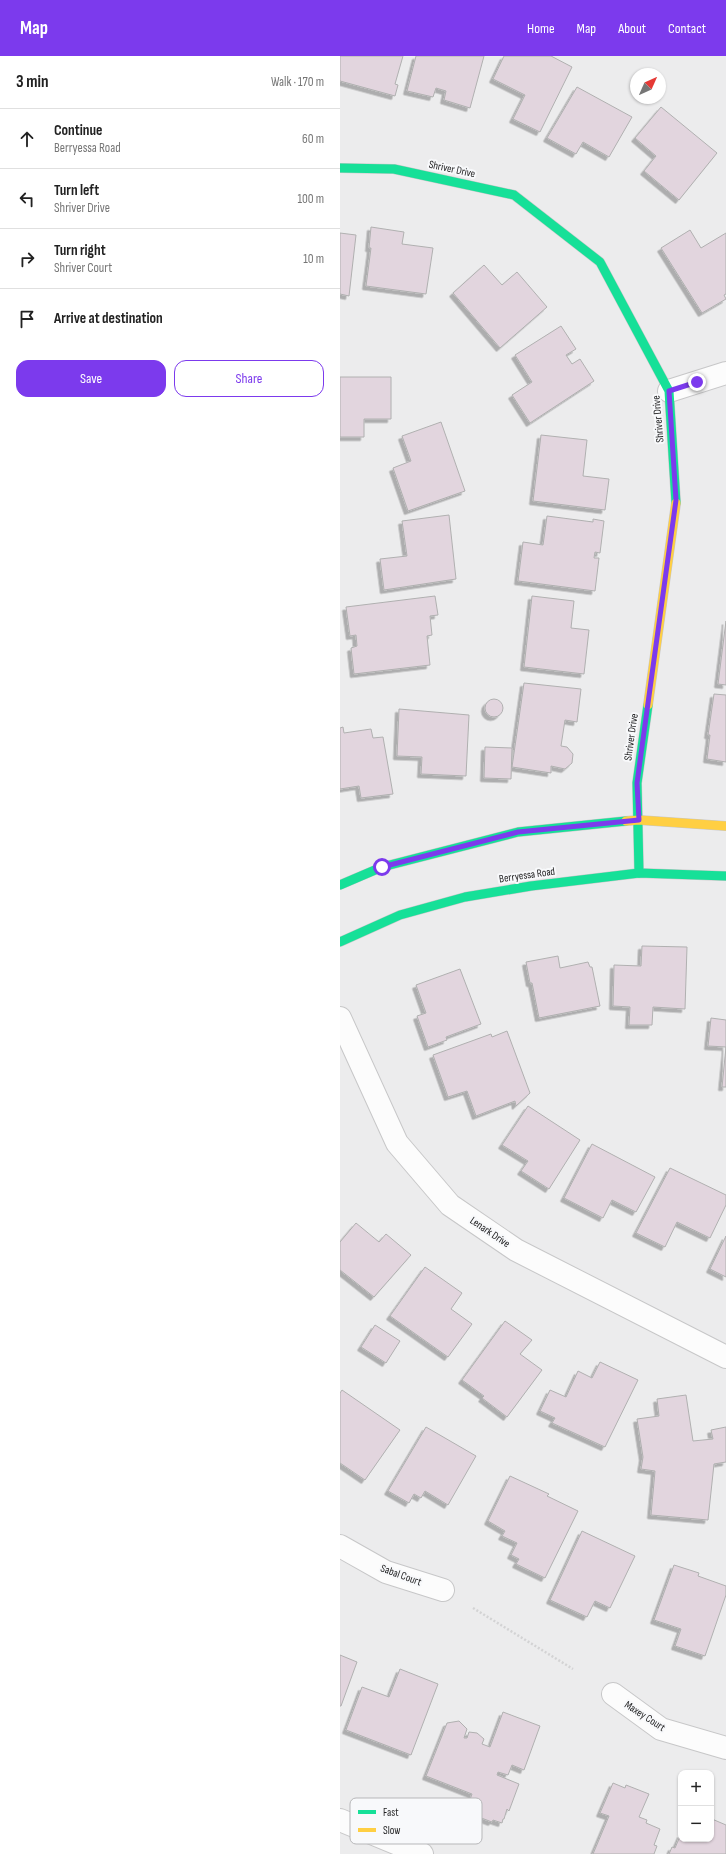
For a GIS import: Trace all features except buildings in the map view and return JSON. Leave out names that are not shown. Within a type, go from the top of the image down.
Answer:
[{"type":"street","name":"Shriver Drive","points":[[340,168],[394,169],[514,195],[600,262],[669,391],[676,500],[637,783],[639,873]]},
{"type":"street","points":[[669,391],[726,373]]},
{"type":"street","points":[[340,885],[382,867],[518,832],[639,820],[726,826]]},
{"type":"street","name":"Berryessa Road","points":[[340,942],[400,915],[465,897],[531,886],[639,873],[726,876]]},
{"type":"street","name":"Lenark Drive","points":[[340,1018],[397,1143],[450,1205],[516,1250],[726,1357]]},
{"type":"street","name":"Sabal Court","points":[[340,1546],[386,1572],[443,1590]]},
{"type":"street","name":"Maxey Court","points":[[613,1694],[661,1729],[726,1748]]},
{"type":"street","points":[[340,1820],[350,1824]]},
{"type":"street","points":[[398,1844],[422,1854]]},
{"type":"path","points":[[473,1608],[573,1669]]},
{"type":"traffic: fast","points":[[340,168],[394,169],[514,195],[600,262],[669,391],[676,503]]},
{"type":"traffic: fast","points":[[639,873],[637,783],[648,705]]},
{"type":"traffic: fast","points":[[340,885],[382,867],[518,832],[626,821]]},
{"type":"traffic: fast","points":[[340,942],[400,915],[465,897],[531,886],[639,873],[726,876]]},
{"type":"traffic: slow","points":[[648,705],[676,503]]},
{"type":"traffic: slow","points":[[626,821],[639,820],[726,826]]},
{"type":"route","points":[[382,867],[518,832],[639,820],[637,783],[676,500],[669,391],[697,382]]}]
